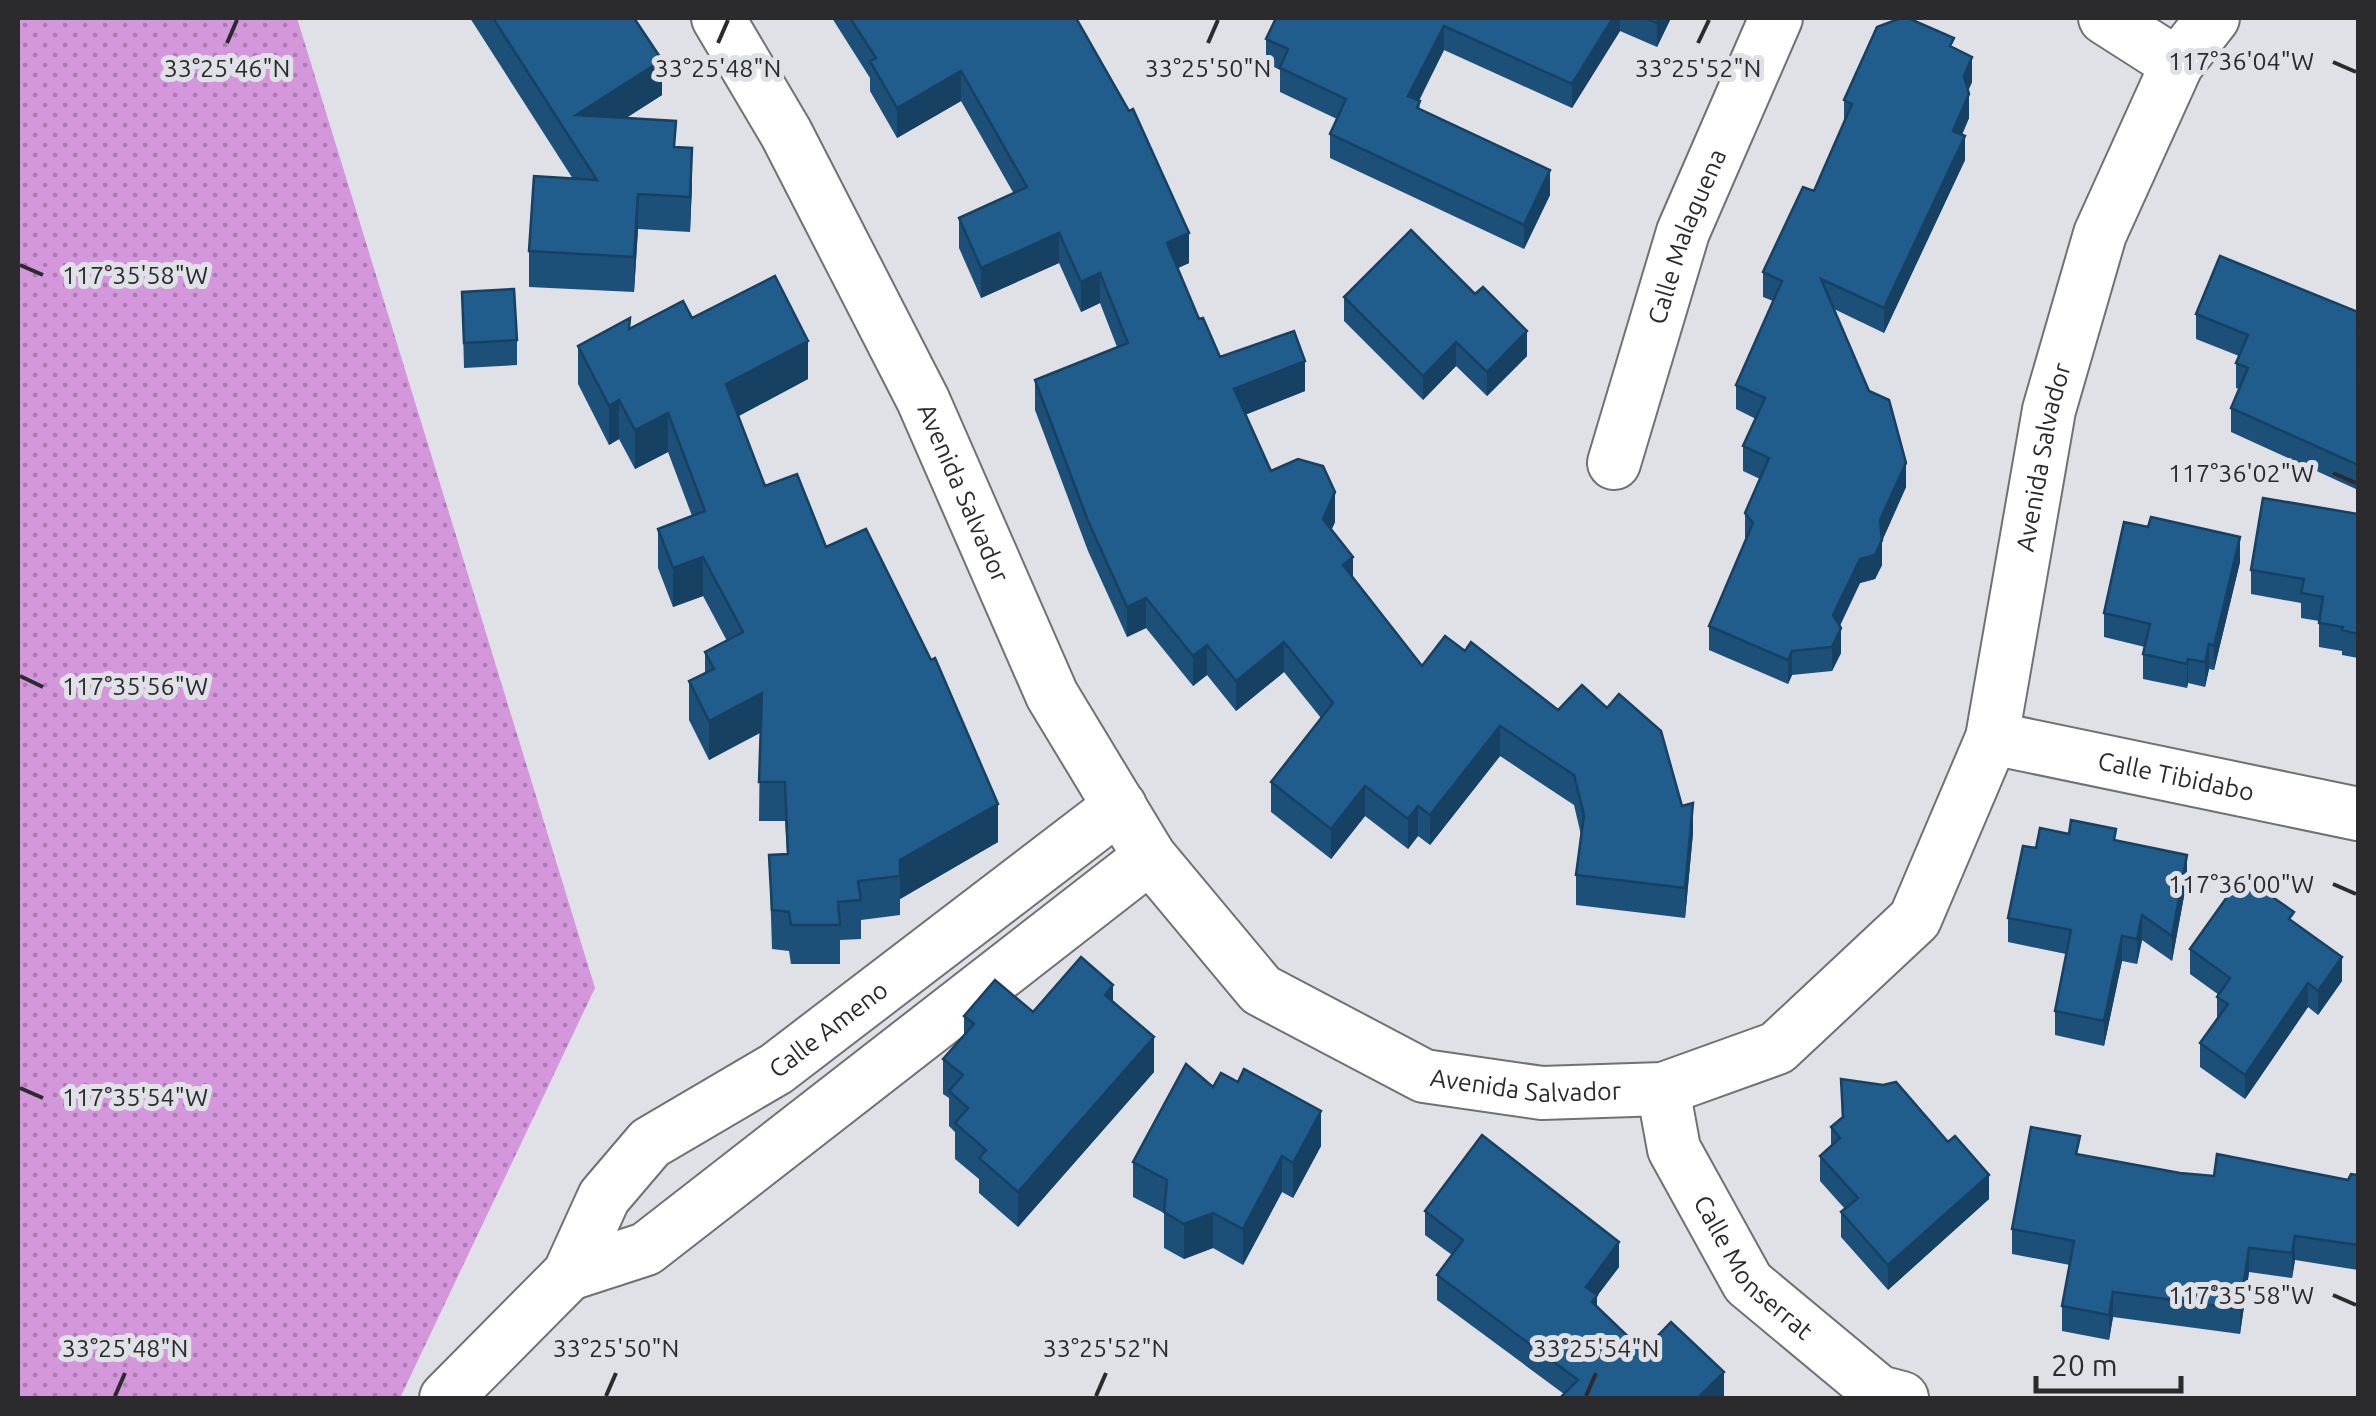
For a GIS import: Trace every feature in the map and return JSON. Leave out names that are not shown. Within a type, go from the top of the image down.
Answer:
[{"type":"street","name":"Avenida Salvador","points":[[718,18],[786,133],[923,400],[1052,696],[1150,856],[1261,990],[1424,1076],[1542,1093],[1662,1088],[1777,1048],[1915,919],[1992,738],[2050,410],[2100,234],[2177,64],[2212,18]]},
{"type":"street","name":"Calle Malaguena","points":[[1614,463],[1683,232],[1776,18]]},
{"type":"street","points":[[2105,18],[2177,64]]},
{"type":"street","name":"Calle Tibidabo","points":[[1992,738],[2358,814]]},
{"type":"street","name":"Calle Ameno","points":[[446,1398],[569,1274],[604,1197],[650,1144],[776,1069],[1120,806]]},
{"type":"street","name":"Calle Ameno","points":[[569,1274],[646,1249],[1150,856]]},
{"type":"street","name":"Calle Monserrat","points":[[1662,1088],[1674,1149],[1748,1283],[1879,1392],[1902,1398]]},
{"type":"shaded area","points":[[18,18],[297,18],[595,988],[400,1398],[18,1398]]},
{"type":"building","points":[[493,18],[634,18],[662,60],[576,115],[676,121],[674,147],[692,148],[690,197],[638,194],[634,257],[529,251],[534,176],[597,180]]},
{"type":"building","points":[[850,18],[1076,18],[1129,111],[1133,109],[1189,233],[1167,243],[1199,319],[1203,318],[1220,357],[1294,331],[1305,361],[1234,389],[1271,471],[1298,459],[1323,466],[1335,492],[1323,519],[1353,557],[1343,565],[1422,666],[1445,636],[1465,651],[1471,642],[1558,710],[1582,685],[1607,708],[1619,694],[1661,731],[1682,806],[1693,803],[1685,888],[1576,875],[1584,815],[1574,775],[1500,726],[1430,815],[1418,806],[1408,819],[1365,786],[1331,829],[1271,782],[1333,703],[1284,642],[1236,681],[1207,645],[1193,656],[1146,598],[1127,607],[1088,521],[1035,380],[1128,343],[1100,273],[1081,282],[1059,233],[981,268],[959,218],[1027,187],[961,71],[897,108],[870,61],[876,58]]},
{"type":"building","points":[[1276,18],[1613,18],[1572,84],[1444,26],[1408,96],[1420,101],[1417,108],[1550,170],[1524,225],[1330,134],[1346,99],[1280,68],[1288,49],[1266,39]]},
{"type":"building","points":[[1901,18],[1954,38],[1950,46],[1972,57],[1964,76],[1969,94],[1953,131],[1965,136],[1884,308],[1821,279],[1869,391],[1889,400],[1906,463],[1880,520],[1882,540],[1875,555],[1860,559],[1833,615],[1841,628],[1832,647],[1792,651],[1788,660],[1709,626],[1753,523],[1745,513],[1769,458],[1743,446],[1765,398],[1736,385],[1782,281],[1763,272],[1803,187],[1814,191],[1852,104],[1844,100],[1877,27]]},
{"type":"building","points":[[1411,230],[1475,294],[1483,287],[1527,331],[1487,372],[1456,342],[1423,376],[1344,297]]},
{"type":"building","points":[[2220,256],[2358,312],[2358,465],[2231,408],[2248,368],[2236,363],[2248,335],[2196,314]]},
{"type":"building","points":[[775,276],[808,341],[726,384],[765,486],[797,474],[826,547],[866,529],[931,660],[935,658],[998,804],[900,860],[900,876],[858,881],[861,900],[838,902],[840,925],[791,925],[789,912],[772,910],[769,855],[788,854],[785,782],[759,782],[762,693],[709,721],[689,681],[714,669],[705,652],[743,632],[703,557],[673,568],[658,529],[705,511],[668,413],[635,430],[619,400],[609,406],[578,346],[630,318],[629,329],[683,301],[692,318]]},
{"type":"building","points":[[514,289],[517,340],[464,343],[462,292]]},
{"type":"building","points":[[2263,498],[2358,514],[2358,634],[2319,623],[2323,597],[2301,593],[2304,579],[2251,570]]},
{"type":"building","points":[[2151,517],[2240,537],[2214,646],[2209,644],[2205,662],[2188,659],[2187,664],[2143,654],[2150,624],[2104,613],[2124,522],[2148,527]]},
{"type":"building","points":[[2071,820],[2116,829],[2114,840],[2187,855],[2172,936],[2142,915],[2137,939],[2122,936],[2104,1021],[2055,1011],[2071,930],[2008,918],[2023,846],[2036,848],[2040,828],[2069,834]]},
{"type":"building","points":[[2242,876],[2294,912],[2289,919],[2342,957],[2318,991],[2308,983],[2245,1075],[2200,1043],[2228,1004],[2217,997],[2230,978],[2190,949]]},
{"type":"building","points":[[1081,957],[1113,985],[1105,995],[1154,1037],[1018,1192],[979,1158],[986,1150],[955,1123],[968,1108],[949,1091],[963,1075],[943,1059],[974,1024],[964,1016],[995,980],[1033,1012]]},
{"type":"building","points":[[1186,1064],[1213,1087],[1221,1073],[1238,1082],[1244,1069],[1321,1111],[1293,1163],[1282,1156],[1243,1229],[1213,1213],[1184,1224],[1164,1212],[1167,1180],[1133,1162]]},
{"type":"building","points":[[1841,1079],[1883,1085],[1896,1082],[1948,1142],[1955,1136],[1989,1175],[1888,1265],[1841,1212],[1858,1198],[1820,1156],[1840,1138],[1831,1127],[1843,1117]]},
{"type":"building","points":[[2031,1127],[2080,1136],[2076,1154],[2180,1173],[2214,1176],[2217,1154],[2348,1180],[2351,1174],[2358,1175],[2358,1245],[2295,1236],[2292,1253],[2249,1248],[2240,1309],[2113,1292],[2109,1315],[2062,1306],[2074,1241],[2012,1229]]},
{"type":"building","points":[[1482,1135],[1619,1242],[1586,1287],[1597,1295],[1592,1302],[1643,1351],[1671,1322],[1724,1372],[1698,1398],[1560,1398],[1578,1380],[1437,1275],[1463,1240],[1425,1211]]}]
